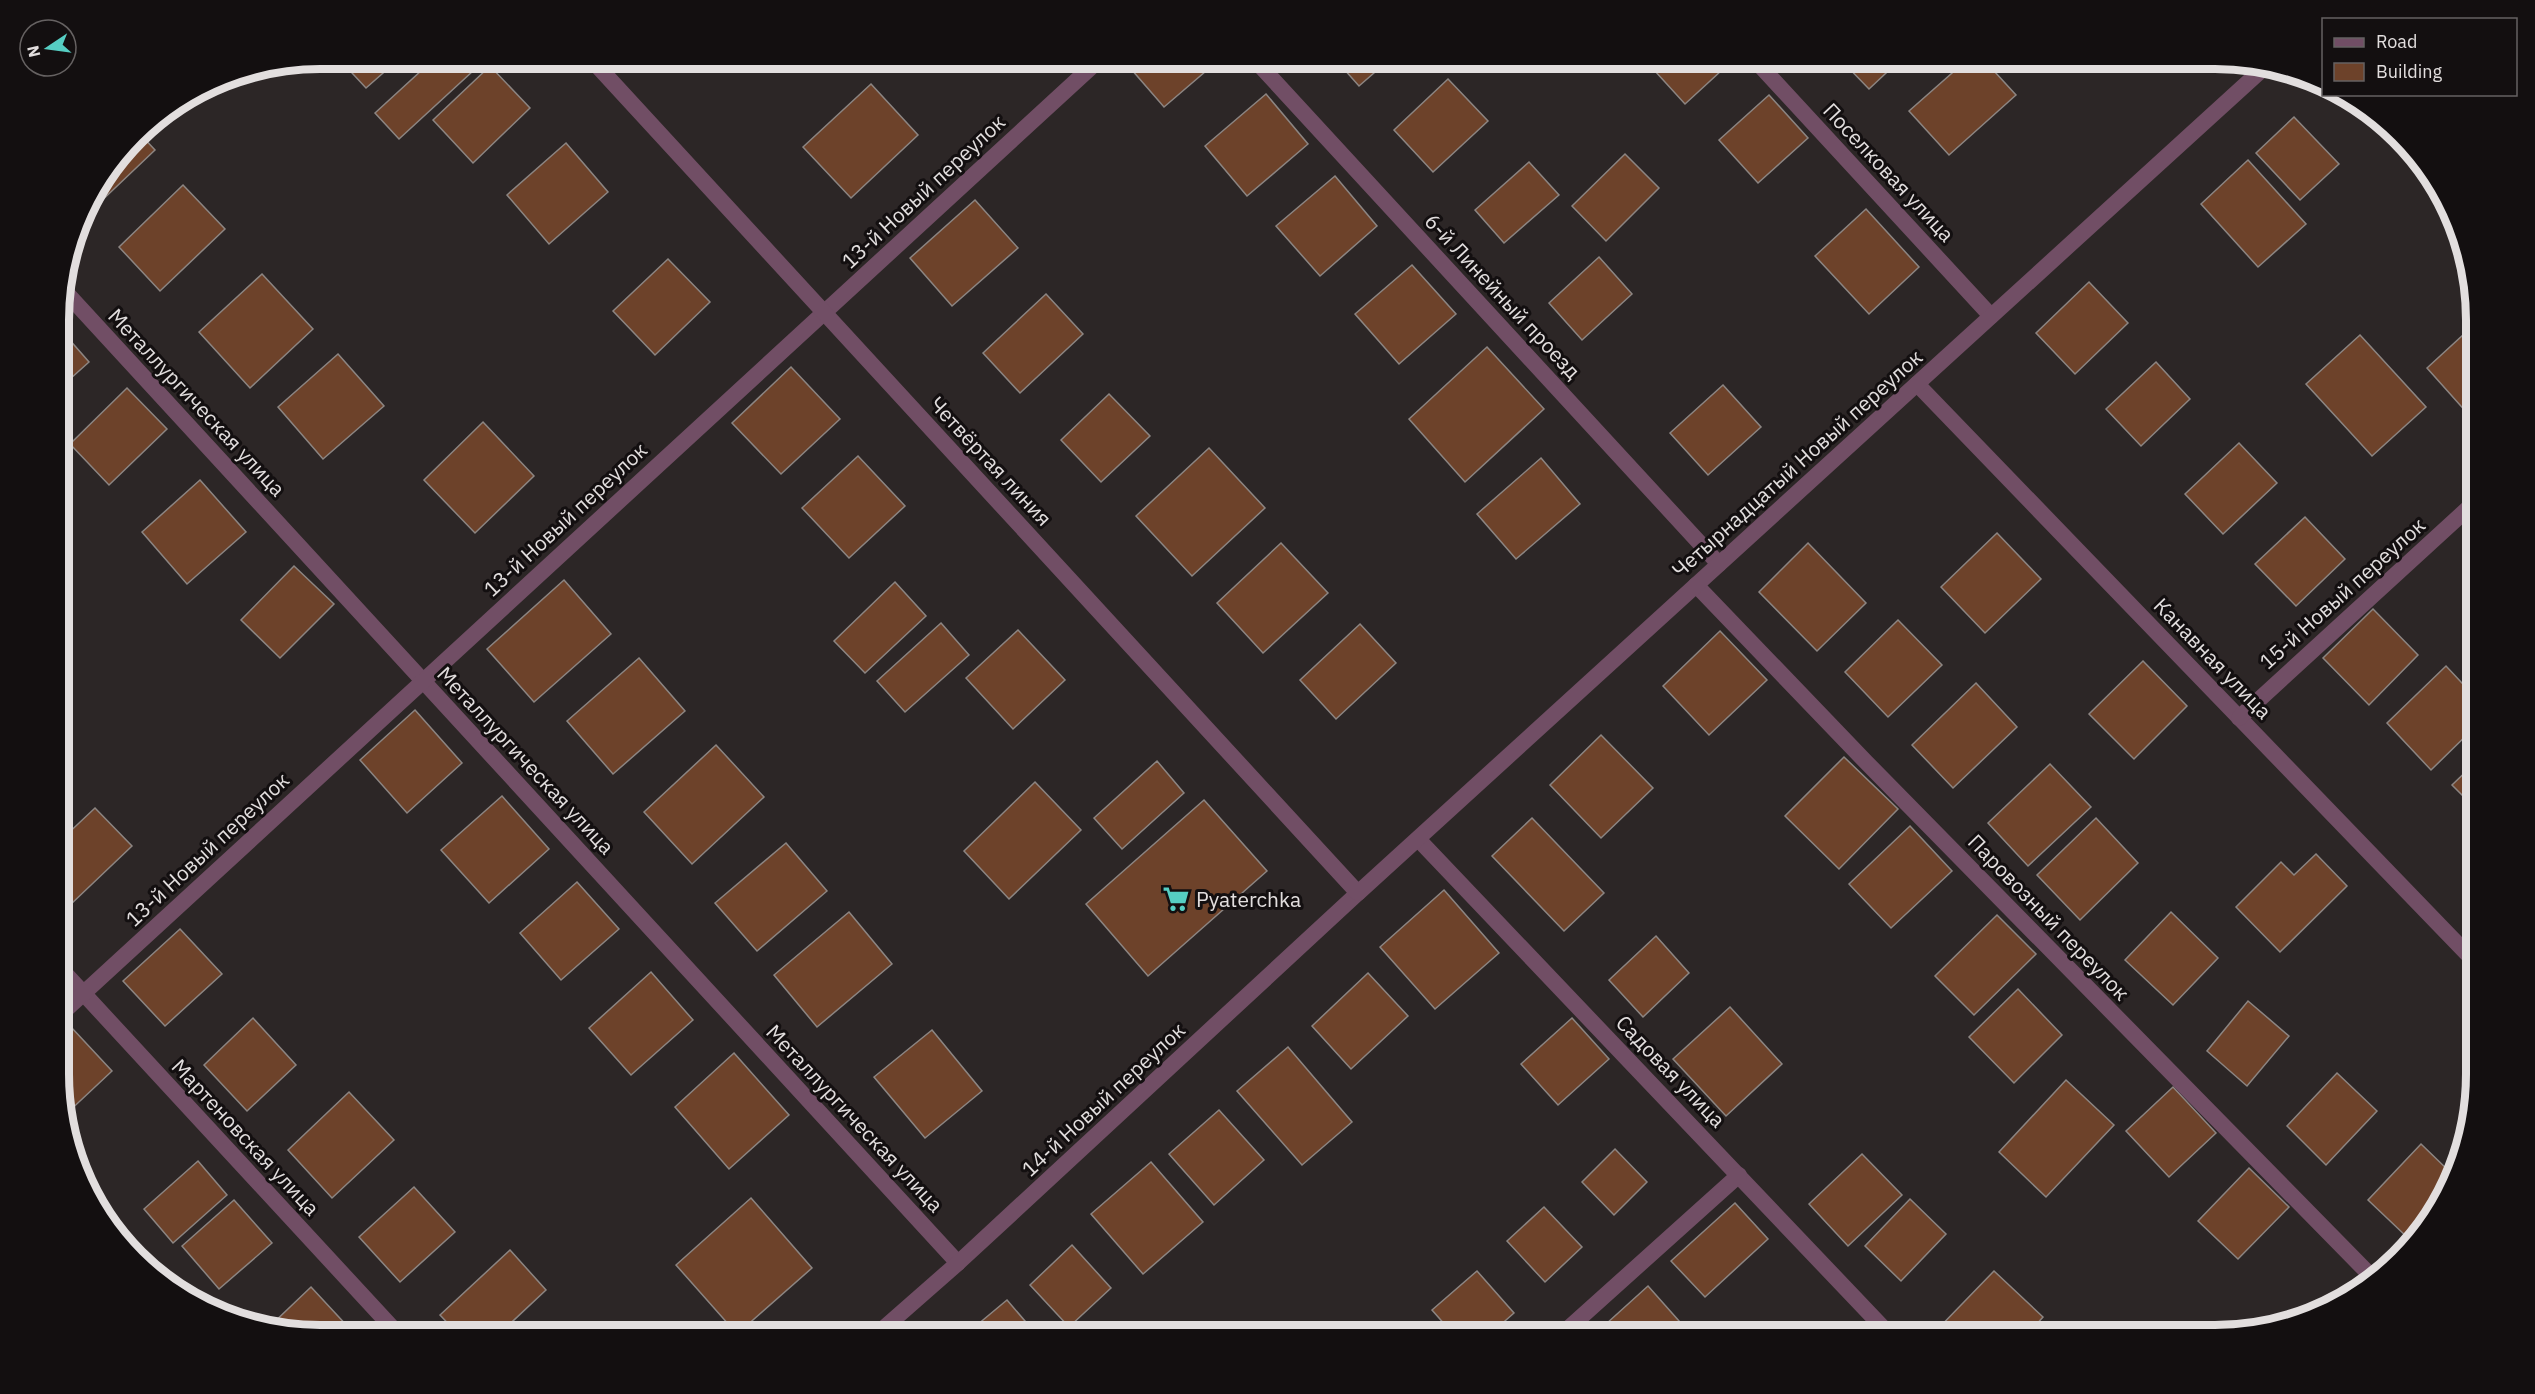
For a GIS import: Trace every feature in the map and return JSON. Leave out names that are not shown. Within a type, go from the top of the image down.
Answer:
[{"type":"street","name":"Четвёртая линия","points":[[601,69],[1358,893]]},
{"type":"street","name":"13-й Новый переулок","points":[[69,1006],[1088,69]]},
{"type":"street","name":"6-й Линейный проезд","points":[[1264,69],[1719,564]]},
{"type":"street","name":"Поселковая улица","points":[[1765,69],[1991,316]]},
{"type":"street","name":"Четырнадцатый Новый переулок","points":[[1358,893],[2257,73]]},
{"type":"street","name":"Металлургическая улица","points":[[70,297],[958,1263]]},
{"type":"street","name":"Канавная улица","points":[[1917,384],[2466,953]]},
{"type":"street","name":"15-й Новый переулок","points":[[2239,718],[2466,510]]},
{"type":"street","name":"Паровозный переулок","points":[[1696,585],[1866,762],[2368,1273]]},
{"type":"street","name":"Садовая улица","points":[[1418,839],[1881,1325]]},
{"type":"street","name":"14-й Новый переулок","points":[[887,1325],[958,1263],[1358,893]]},
{"type":"street","name":"Мартеновская улица","points":[[69,978],[390,1325]]},
{"type":"street","points":[[1572,1325],[1739,1175]]},
{"type":"building","points":[[348,69],[388,69],[366,88]]},
{"type":"building","points":[[423,69],[475,69],[399,139],[375,113]]},
{"type":"building","points":[[487,69],[493,69],[530,108],[473,163],[433,120]]},
{"type":"building","points":[[1131,69],[1208,69],[1164,107]]},
{"type":"building","points":[[1344,69],[1379,69],[1359,86]]},
{"type":"building","points":[[1653,69],[1723,69],[1685,104]]},
{"type":"building","points":[[1850,69],[1890,69],[1869,89]]},
{"type":"building","points":[[1957,69],[1992,69],[2016,95],[1949,155],[1909,111]]},
{"type":"building","points":[[1448,79],[1488,121],[1433,172],[1394,130]]},
{"type":"building","points":[[871,84],[918,135],[851,198],[803,147]]},
{"type":"building","points":[[1266,94],[1308,144],[1247,196],[1205,146]]},
{"type":"building","points":[[1769,95],[1808,138],[1758,183],[1719,140]]},
{"type":"building","points":[[2294,117],[2339,164],[2300,200],[2256,153]]},
{"type":"building","points":[[146,140],[155,150],[97,205],[121,167]]},
{"type":"building","points":[[566,143],[608,192],[549,244],[507,195]]},
{"type":"building","points":[[1625,154],[1659,188],[1606,241],[1572,206]]},
{"type":"building","points":[[2248,160],[2306,224],[2258,267],[2201,204]]},
{"type":"building","points":[[1529,162],[1559,195],[1504,243],[1475,210]]},
{"type":"building","points":[[1335,176],[1377,226],[1320,276],[1276,226]]},
{"type":"building","points":[[183,185],[225,229],[160,291],[119,247]]},
{"type":"building","points":[[975,200],[1018,248],[952,306],[910,258]]},
{"type":"building","points":[[1866,209],[1919,267],[1869,314],[1815,256]]},
{"type":"building","points":[[1599,257],[1632,294],[1582,340],[1549,303]]},
{"type":"building","points":[[668,259],[710,302],[655,355],[613,311]]},
{"type":"building","points":[[1412,265],[1456,314],[1399,364],[1355,314]]},
{"type":"building","points":[[262,274],[313,329],[250,388],[199,332]]},
{"type":"building","points":[[2089,282],[2128,323],[2075,374],[2036,333]]},
{"type":"building","points":[[1046,294],[1083,334],[1020,393],[983,353]]},
{"type":"building","points":[[2466,332],[2466,412],[2427,368]]},
{"type":"building","points":[[2360,335],[2426,407],[2372,456],[2306,384]]},
{"type":"building","points":[[69,339],[89,362],[69,380]]},
{"type":"building","points":[[1487,347],[1544,409],[1465,482],[1409,419]]},
{"type":"building","points":[[338,354],[384,406],[323,459],[278,407]]},
{"type":"building","points":[[2156,362],[2190,399],[2141,446],[2106,409]]},
{"type":"building","points":[[791,367],[840,419],[781,474],[732,423]]},
{"type":"building","points":[[1723,385],[1761,427],[1708,475],[1670,433]]},
{"type":"building","points":[[127,388],[167,429],[109,485],[70,444]]},
{"type":"building","points":[[1109,394],[1150,436],[1101,482],[1061,440]]},
{"type":"building","points":[[483,422],[534,476],[475,533],[424,480]]},
{"type":"building","points":[[2239,443],[2277,483],[2223,534],[2185,494]]},
{"type":"building","points":[[1209,448],[1265,508],[1192,576],[1136,516]]},
{"type":"building","points":[[858,456],[905,506],[849,558],[802,508]]},
{"type":"building","points":[[1541,458],[1580,504],[1516,559],[1477,514]]},
{"type":"building","points":[[200,480],[246,532],[187,584],[142,532]]},
{"type":"building","points":[[2305,517],[2345,559],[2296,606],[2255,564]]},
{"type":"building","points":[[1997,533],[2041,579],[1985,633],[1941,587]]},
{"type":"building","points":[[1281,543],[1328,593],[1263,653],[1217,603]]},
{"type":"building","points":[[1808,543],[1866,603],[1817,651],[1759,592]]},
{"type":"building","points":[[294,566],[334,604],[280,658],[241,620]]},
{"type":"building","points":[[564,580],[611,634],[534,702],[487,649]]},
{"type":"building","points":[[895,582],[926,616],[865,673],[834,641]]},
{"type":"building","points":[[2373,609],[2418,655],[2369,705],[2323,658]]},
{"type":"building","points":[[1898,620],[1942,665],[1888,717],[1845,672]]},
{"type":"building","points":[[941,623],[969,655],[905,712],[877,681]]},
{"type":"building","points":[[1360,624],[1396,663],[1336,719],[1300,680]]},
{"type":"building","points":[[1018,630],[1065,680],[1013,729],[966,678]]},
{"type":"building","points":[[1720,631],[1767,680],[1709,735],[1663,686]]},
{"type":"building","points":[[639,658],[685,711],[613,774],[567,721]]},
{"type":"building","points":[[2143,661],[2187,706],[2134,759],[2089,714]]},
{"type":"building","points":[[2446,666],[2466,687],[2466,736],[2431,770],[2387,723]]},
{"type":"building","points":[[1976,683],[2017,727],[1953,788],[1912,745]]},
{"type":"building","points":[[415,710],[462,763],[407,813],[360,760]]},
{"type":"building","points":[[1601,735],[1653,788],[1601,838],[1550,785]]},
{"type":"building","points":[[716,745],[764,797],[692,864],[644,812]]},
{"type":"building","points":[[1844,757],[1898,809],[1839,869],[1785,816]]},
{"type":"building","points":[[1157,761],[1184,793],[1122,849],[1094,818]]},
{"type":"building","points":[[2050,764],[2091,807],[2028,866],[1988,823]]},
{"type":"building","points":[[2466,772],[2466,799],[2452,785]]},
{"type":"building","points":[[1035,782],[1081,830],[1009,899],[964,851]]},
{"type":"building","points":[[502,796],[549,849],[489,903],[441,850]]},
{"type":"building","points":[[1204,800],[1267,871],[1148,976],[1086,904]]},
{"type":"building","points":[[95,808],[132,846],[69,906],[69,832]]},
{"type":"building","points":[[1532,818],[1604,893],[1564,931],[1492,856]]},
{"type":"building","points":[[2096,818],[2138,863],[2080,920],[2037,875]]},
{"type":"building","points":[[1910,826],[1952,871],[1891,928],[1849,884]]},
{"type":"building","points":[[786,843],[827,891],[757,951],[715,903]]},
{"type":"building","points":[[2316,854],[2347,886],[2280,952],[2236,907],[2281,862],[2294,875]]},
{"type":"building","points":[[577,882],[619,929],[561,980],[520,933]]},
{"type":"building","points":[[1444,890],[1499,953],[1435,1009],[1380,947]]},
{"type":"building","points":[[849,912],[892,964],[817,1027],[774,975]]},
{"type":"building","points":[[2171,912],[2218,958],[2173,1005],[2125,960]]},
{"type":"building","points":[[1997,915],[2036,954],[1974,1015],[1935,976]]},
{"type":"building","points":[[180,929],[222,974],[165,1026],[123,981]]},
{"type":"building","points":[[1656,936],[1689,973],[1643,1017],[1609,980]]},
{"type":"building","points":[[651,972],[693,1020],[631,1075],[589,1028]]},
{"type":"building","points":[[1368,973],[1408,1016],[1351,1069],[1312,1026]]},
{"type":"building","points":[[2018,989],[2062,1035],[2014,1083],[1969,1037]]},
{"type":"building","points":[[2248,1001],[2289,1036],[2247,1086],[2207,1051]]},
{"type":"building","points":[[1730,1007],[1782,1064],[1726,1116],[1673,1059]]},
{"type":"building","points":[[253,1018],[296,1065],[247,1111],[204,1065]]},
{"type":"building","points":[[1572,1018],[1609,1059],[1558,1105],[1521,1064]]},
{"type":"building","points":[[71,1027],[112,1071],[71,1109],[69,1074],[69,1029]]},
{"type":"building","points":[[932,1030],[982,1091],[925,1138],[874,1077]]},
{"type":"building","points":[[1288,1047],[1352,1122],[1302,1165],[1237,1091]]},
{"type":"building","points":[[734,1053],[789,1115],[729,1169],[675,1107]]},
{"type":"building","points":[[2337,1073],[2377,1111],[2326,1165],[2287,1126]]},
{"type":"building","points":[[2066,1080],[2114,1125],[2046,1197],[1999,1152]]},
{"type":"building","points":[[2173,1087],[2216,1133],[2169,1177],[2126,1131]]},
{"type":"building","points":[[349,1092],[394,1140],[332,1198],[288,1150]]},
{"type":"building","points":[[1219,1110],[1264,1160],[1214,1205],[1169,1154]]},
{"type":"building","points":[[2421,1144],[2447,1169],[2424,1213],[2406,1236],[2368,1200]]},
{"type":"building","points":[[1615,1149],[1647,1182],[1614,1215],[1582,1182]]},
{"type":"building","points":[[1862,1154],[1902,1195],[1848,1246],[1809,1204]]},
{"type":"building","points":[[198,1161],[227,1195],[173,1243],[144,1209]]},
{"type":"building","points":[[1151,1162],[1203,1222],[1143,1274],[1091,1214]]},
{"type":"building","points":[[2249,1168],[2289,1207],[2238,1259],[2198,1221]]},
{"type":"building","points":[[414,1187],[455,1232],[400,1282],[359,1237]]},
{"type":"building","points":[[751,1198],[812,1268],[747,1325],[729,1325],[676,1265]]},
{"type":"building","points":[[1910,1199],[1946,1234],[1901,1281],[1865,1246]]},
{"type":"building","points":[[234,1200],[272,1243],[219,1289],[182,1246]]},
{"type":"building","points":[[1735,1203],[1768,1239],[1705,1297],[1671,1261]]},
{"type":"building","points":[[1544,1207],[1582,1247],[1545,1282],[1507,1241]]},
{"type":"building","points":[[1072,1245],[1111,1288],[1071,1325],[1067,1325],[1030,1285]]},
{"type":"building","points":[[510,1250],[546,1290],[509,1325],[450,1325],[440,1315]]},
{"type":"building","points":[[1477,1271],[1514,1313],[1500,1325],[1445,1325],[1432,1310]]},
{"type":"building","points":[[1994,1271],[2043,1317],[2036,1325],[1942,1325]]},
{"type":"building","points":[[1648,1286],[1683,1325],[1607,1325]]},
{"type":"building","points":[[311,1287],[346,1325],[320,1325],[276,1321]]},
{"type":"building","points":[[1007,1300],[1028,1325],[977,1325]]},
{"type":"place","name":"Pyaterchka","points":[[1176,899]]}]
